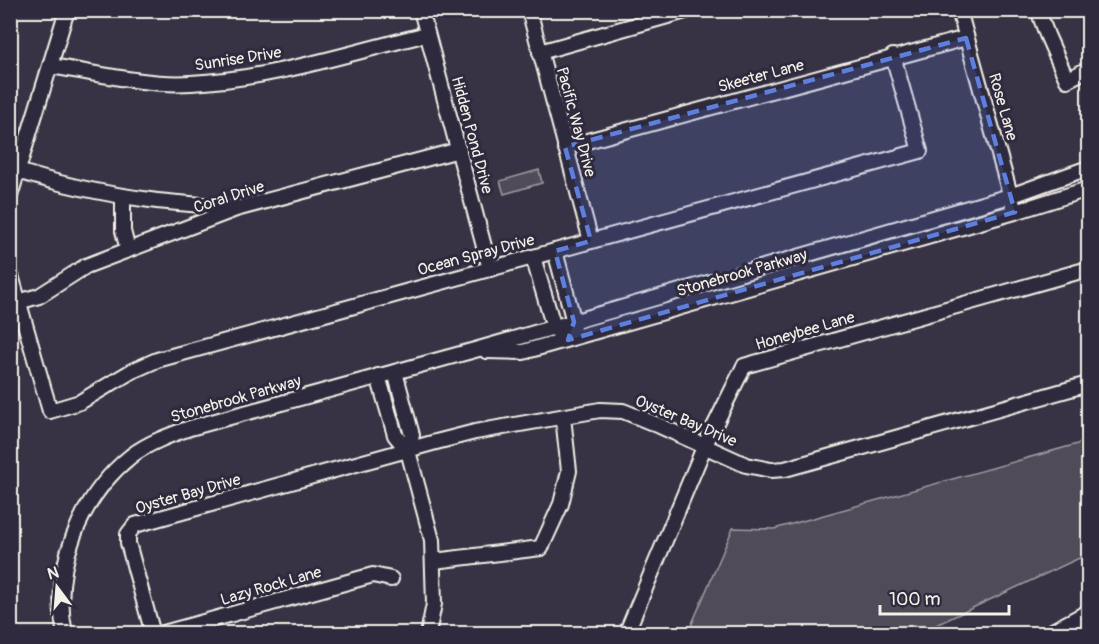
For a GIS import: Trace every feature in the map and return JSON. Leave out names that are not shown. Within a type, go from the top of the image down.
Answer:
[{"type":"street","points":[[10,196],[67,10]]},
{"type":"street","name":"Hidden Pond Drive","points":[[421,10],[490,269]]},
{"type":"street","name":"Pacific Way Drive","points":[[529,10],[591,241]]},
{"type":"street","points":[[540,52],[689,10]]},
{"type":"street","name":"Rose Lane","points":[[959,10],[1015,212]]},
{"type":"street","points":[[1038,10],[1067,80],[1089,69]]},
{"type":"street","name":"Sunrise Drive","points":[[51,66],[135,79],[190,84],[262,75],[428,34]]},
{"type":"street","name":"Skeeter Lane","points":[[565,147],[966,38]]},
{"type":"street","name":"Ocean Spray Drive","points":[[18,302],[50,411],[80,402],[132,371],[158,360],[920,151],[894,56]]},
{"type":"street","name":"Coral Drive","points":[[18,302],[39,296],[86,266],[236,209],[459,150]]},
{"type":"street","name":"Stonebrook Parkway","points":[[66,633],[62,586],[65,565],[80,520],[90,501],[105,482],[132,455],[162,438],[190,428],[554,328],[1011,196],[1089,168]]},
{"type":"street","points":[[18,171],[52,182],[123,196],[236,209]]},
{"type":"street","name":"Stonebrook Parkway","points":[[475,350],[523,352],[1089,189]]},
{"type":"street","points":[[123,196],[123,231],[128,250]]},
{"type":"street","points":[[533,257],[554,328],[568,340],[574,322],[555,251]]},
{"type":"street","name":"Honeybee Lane","points":[[626,633],[705,445],[744,366],[1089,269]]},
{"type":"street","points":[[10,272],[18,302]]},
{"type":"street","points":[[395,372],[412,435],[408,451]]},
{"type":"street","points":[[378,376],[395,435],[408,451],[432,540],[434,604],[428,633]]},
{"type":"street","name":"Oyster Bay Drive","points":[[153,633],[128,543],[130,531],[138,524],[476,432],[600,410],[623,411],[705,445],[746,465],[785,469],[1089,384]]},
{"type":"street","points":[[434,561],[541,548],[561,504],[569,471],[563,417]]},
{"type":"street","name":"Lazy Rock Lane","points":[[160,633],[373,574],[391,579]]},
{"type":"street","points":[[1047,633],[1089,612]]},
{"type":"highlighted area","points":[[966,38],[1015,212],[568,340],[574,322],[555,251],[591,241],[565,147]]},
{"type":"shaded area","points":[[539,170],[542,183],[504,194],[500,181]]},
{"type":"shaded area","points":[[1088,441],[1088,554],[919,633],[688,633],[733,528],[774,529]]}]
